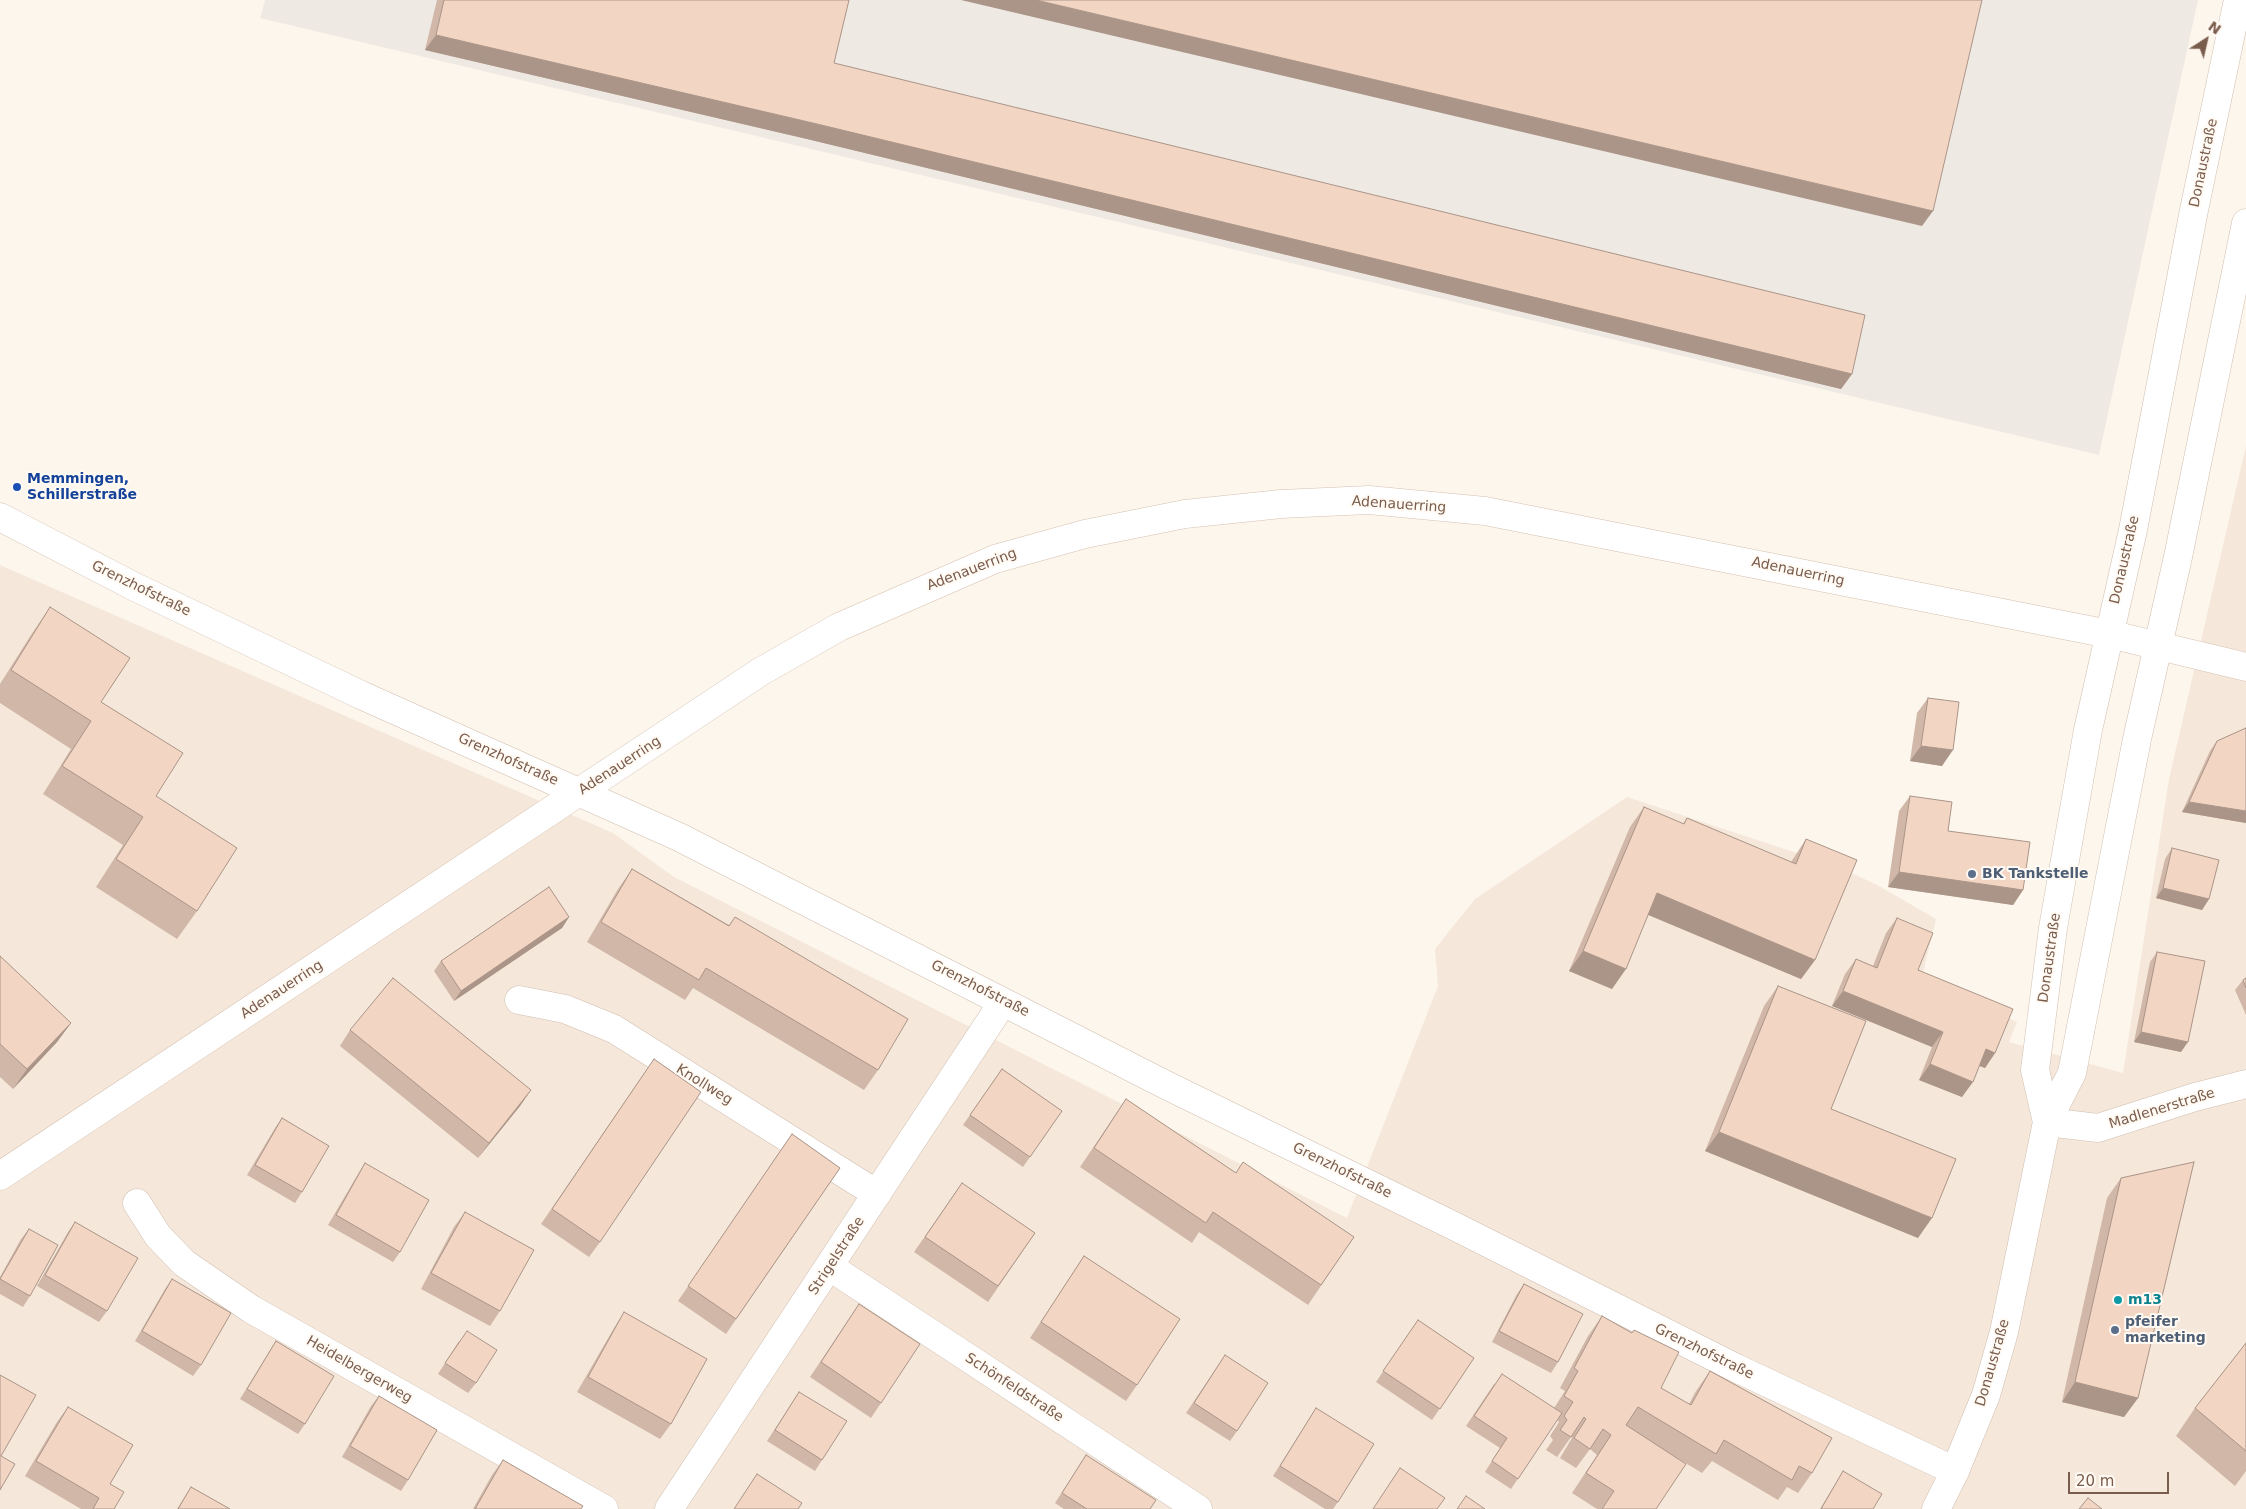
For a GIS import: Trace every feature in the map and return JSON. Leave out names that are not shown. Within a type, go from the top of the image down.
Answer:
[{"type":"street","name":"Donaustraße","points":[[2047,1122],[2035,1070],[2053,928],[2088,730],[2131,538],[2194,210],[2238,0]]},
{"type":"street","name":"Donaustraße","points":[[1936,1509],[1955,1471],[1986,1395],[2004,1332],[2047,1122],[2072,1073],[2137,740],[2246,223]]},
{"type":"street","name":"Adenauerring","points":[[0,1176],[760,672],[839,627],[995,558],[1085,534],[1185,514],[1282,504],[1369,500],[1485,511],[1617,535],[2109,634],[2246,667]]},
{"type":"street","name":"Grenzhofstraße","points":[[0,517],[135,587],[343,686],[688,841],[1003,1002],[1736,1368],[1955,1471]]},
{"type":"street","name":"Knollweg","points":[[519,1000],[565,1009],[614,1029],[878,1194]]},
{"type":"street","name":"Strigelstraße","points":[[669,1509],[1003,1002]]},
{"type":"street","name":"Madlenerstraße","points":[[2047,1122],[2098,1128],[2195,1097],[2246,1084]]},
{"type":"street","name":"Heidelbergerweg","points":[[137,1203],[158,1236],[184,1263],[251,1308],[604,1509]]},
{"type":"street","name":"Schönfeldstraße","points":[[830,1267],[1198,1509]]},
{"type":"shaded area","points":[[265,0],[2198,0],[2099,455],[260,18]]},
{"type":"shaded area","points":[[2246,446],[2246,1509],[0,1509],[0,565],[613,833],[674,877],[1347,1218],[1438,986],[1435,949],[1475,899],[1627,797],[1839,867],[1879,886],[1936,919],[1922,977],[2017,1022],[2009,1042],[2123,1073],[2169,779]]},
{"type":"building","points":[[444,0],[849,0],[834,63],[1865,315],[1852,374],[817,124],[436,35]]},
{"type":"building","points":[[1036,0],[1982,0],[1933,211]]},
{"type":"building","points":[[50,607],[130,658],[101,702],[183,753],[156,796],[237,848],[197,911],[116,859],[143,817],[62,766],[91,721],[11,670]]},
{"type":"building","points":[[1928,698],[1959,702],[1953,750],[1921,746]]},
{"type":"building","points":[[2246,728],[2246,811],[2189,802],[2217,741]]},
{"type":"building","points":[[1910,796],[1952,802],[1948,831],[2030,842],[2023,890],[1899,872]]},
{"type":"building","points":[[1644,807],[1684,824],[1687,818],[1796,864],[1806,839],[1857,860],[1815,960],[1657,893],[1626,969],[1583,951]]},
{"type":"building","points":[[2172,848],[2219,860],[2209,899],[2163,888]]},
{"type":"building","points":[[632,869],[729,926],[735,917],[908,1019],[878,1070],[706,968],[699,980],[601,922]]},
{"type":"building","points":[[549,887],[569,917],[461,991],[441,961]]},
{"type":"building","points":[[1897,918],[1933,933],[1918,970],[2013,1009],[1995,1053],[1986,1049],[1973,1082],[1930,1064],[1943,1032],[1843,991],[1856,959],[1877,968]]},
{"type":"building","points":[[2157,952],[2205,961],[2188,1042],[2141,1032]]},
{"type":"building","points":[[0,956],[71,1023],[27,1069],[0,1044]]},
{"type":"building","points":[[393,978],[531,1090],[489,1143],[350,1030]]},
{"type":"building","points":[[1778,986],[1866,1021],[1831,1109],[1956,1159],[1932,1218],[1719,1132]]},
{"type":"building","points":[[654,1059],[701,1092],[600,1242],[552,1209]]},
{"type":"building","points":[[1002,1069],[1062,1111],[1030,1157],[970,1115]]},
{"type":"building","points":[[1126,1099],[1236,1173],[1243,1162],[1354,1237],[1321,1285],[1213,1212],[1206,1223],[1094,1148]]},
{"type":"building","points":[[282,1118],[329,1146],[302,1192],[255,1165]]},
{"type":"building","points":[[792,1134],[840,1168],[736,1319],[688,1286]]},
{"type":"building","name":"m13","points":[[2194,1162],[2138,1398],[2075,1382],[2121,1178]]},
{"type":"building","points":[[365,1163],[429,1200],[400,1252],[336,1215]]},
{"type":"building","points":[[962,1183],[1035,1233],[998,1286],[925,1237]]},
{"type":"building","points":[[465,1212],[534,1250],[500,1311],[431,1273]]},
{"type":"building","points":[[75,1222],[138,1258],[107,1311],[45,1275]]},
{"type":"building","points":[[29,1229],[58,1245],[30,1296],[0,1279]]},
{"type":"building","points":[[1084,1256],[1180,1319],[1137,1385],[1041,1322]]},
{"type":"building","points":[[172,1279],[231,1313],[201,1365],[142,1331]]},
{"type":"building","points":[[1524,1284],[1583,1314],[1558,1362],[1499,1331]]},
{"type":"building","points":[[859,1304],[920,1344],[881,1403],[821,1362]]},
{"type":"building","points":[[624,1312],[707,1359],[671,1424],[588,1377]]},
{"type":"building","points":[[1602,1316],[1632,1333],[1634,1330],[1679,1352],[1661,1388],[1691,1405],[1710,1371],[1832,1438],[1812,1473],[1799,1466],[1792,1480],[1724,1440],[1716,1454],[1638,1407],[1626,1425],[1686,1464],[1656,1509],[1602,1509],[1614,1491],[1586,1473],[1611,1435],[1603,1429],[1590,1449],[1574,1438],[1586,1419],[1584,1417],[1571,1437],[1560,1430],[1567,1420],[1564,1416],[1573,1402],[1564,1396],[1578,1371],[1574,1368]]},
{"type":"building","points":[[1418,1320],[1474,1358],[1440,1409],[1383,1371]]},
{"type":"building","points":[[467,1331],[497,1350],[476,1383],[445,1363]]},
{"type":"building","points":[[276,1341],[334,1376],[305,1424],[247,1389]]},
{"type":"building","points":[[2246,1343],[2246,1451],[2195,1408]]},
{"type":"building","points":[[1225,1355],[1268,1383],[1237,1431],[1194,1403]]},
{"type":"building","points":[[1502,1374],[1562,1413],[1518,1479],[1492,1461],[1507,1438],[1474,1416]]},
{"type":"building","points":[[0,1375],[36,1395],[1,1456],[15,1464],[0,1490]]},
{"type":"building","points":[[799,1392],[847,1421],[822,1460],[775,1430]]},
{"type":"building","points":[[379,1396],[437,1430],[408,1480],[350,1446]]},
{"type":"building","points":[[68,1407],[133,1445],[110,1484],[124,1492],[114,1509],[93,1509],[99,1498],[36,1461]]},
{"type":"building","points":[[1316,1408],[1374,1444],[1338,1502],[1280,1466]]},
{"type":"building","points":[[1086,1455],[1156,1500],[1150,1509],[1087,1509],[1062,1493]]},
{"type":"building","points":[[503,1460],[583,1506],[581,1509],[475,1509]]},
{"type":"building","points":[[1400,1468],[1445,1498],[1437,1509],[1373,1509]]},
{"type":"building","points":[[1843,1471],[1882,1494],[1873,1509],[1821,1509]]},
{"type":"building","points":[[757,1474],[802,1503],[798,1509],[734,1509]]},
{"type":"building","points":[[191,1487],[230,1509],[178,1509]]},
{"type":"building","points":[[1466,1496],[1485,1509],[1457,1509]]},
{"type":"building","points":[[2088,1498],[2102,1509],[2079,1509]]},
{"type":"place","name":"Memmingen, Schillerstraße","points":[[17,487]]},
{"type":"place","name":"BK Tankstelle","points":[[1972,874]]},
{"type":"place","name":"m13","points":[[2118,1300]]},
{"type":"place","name":"pfeifer marketing","points":[[2115,1330]]}]
